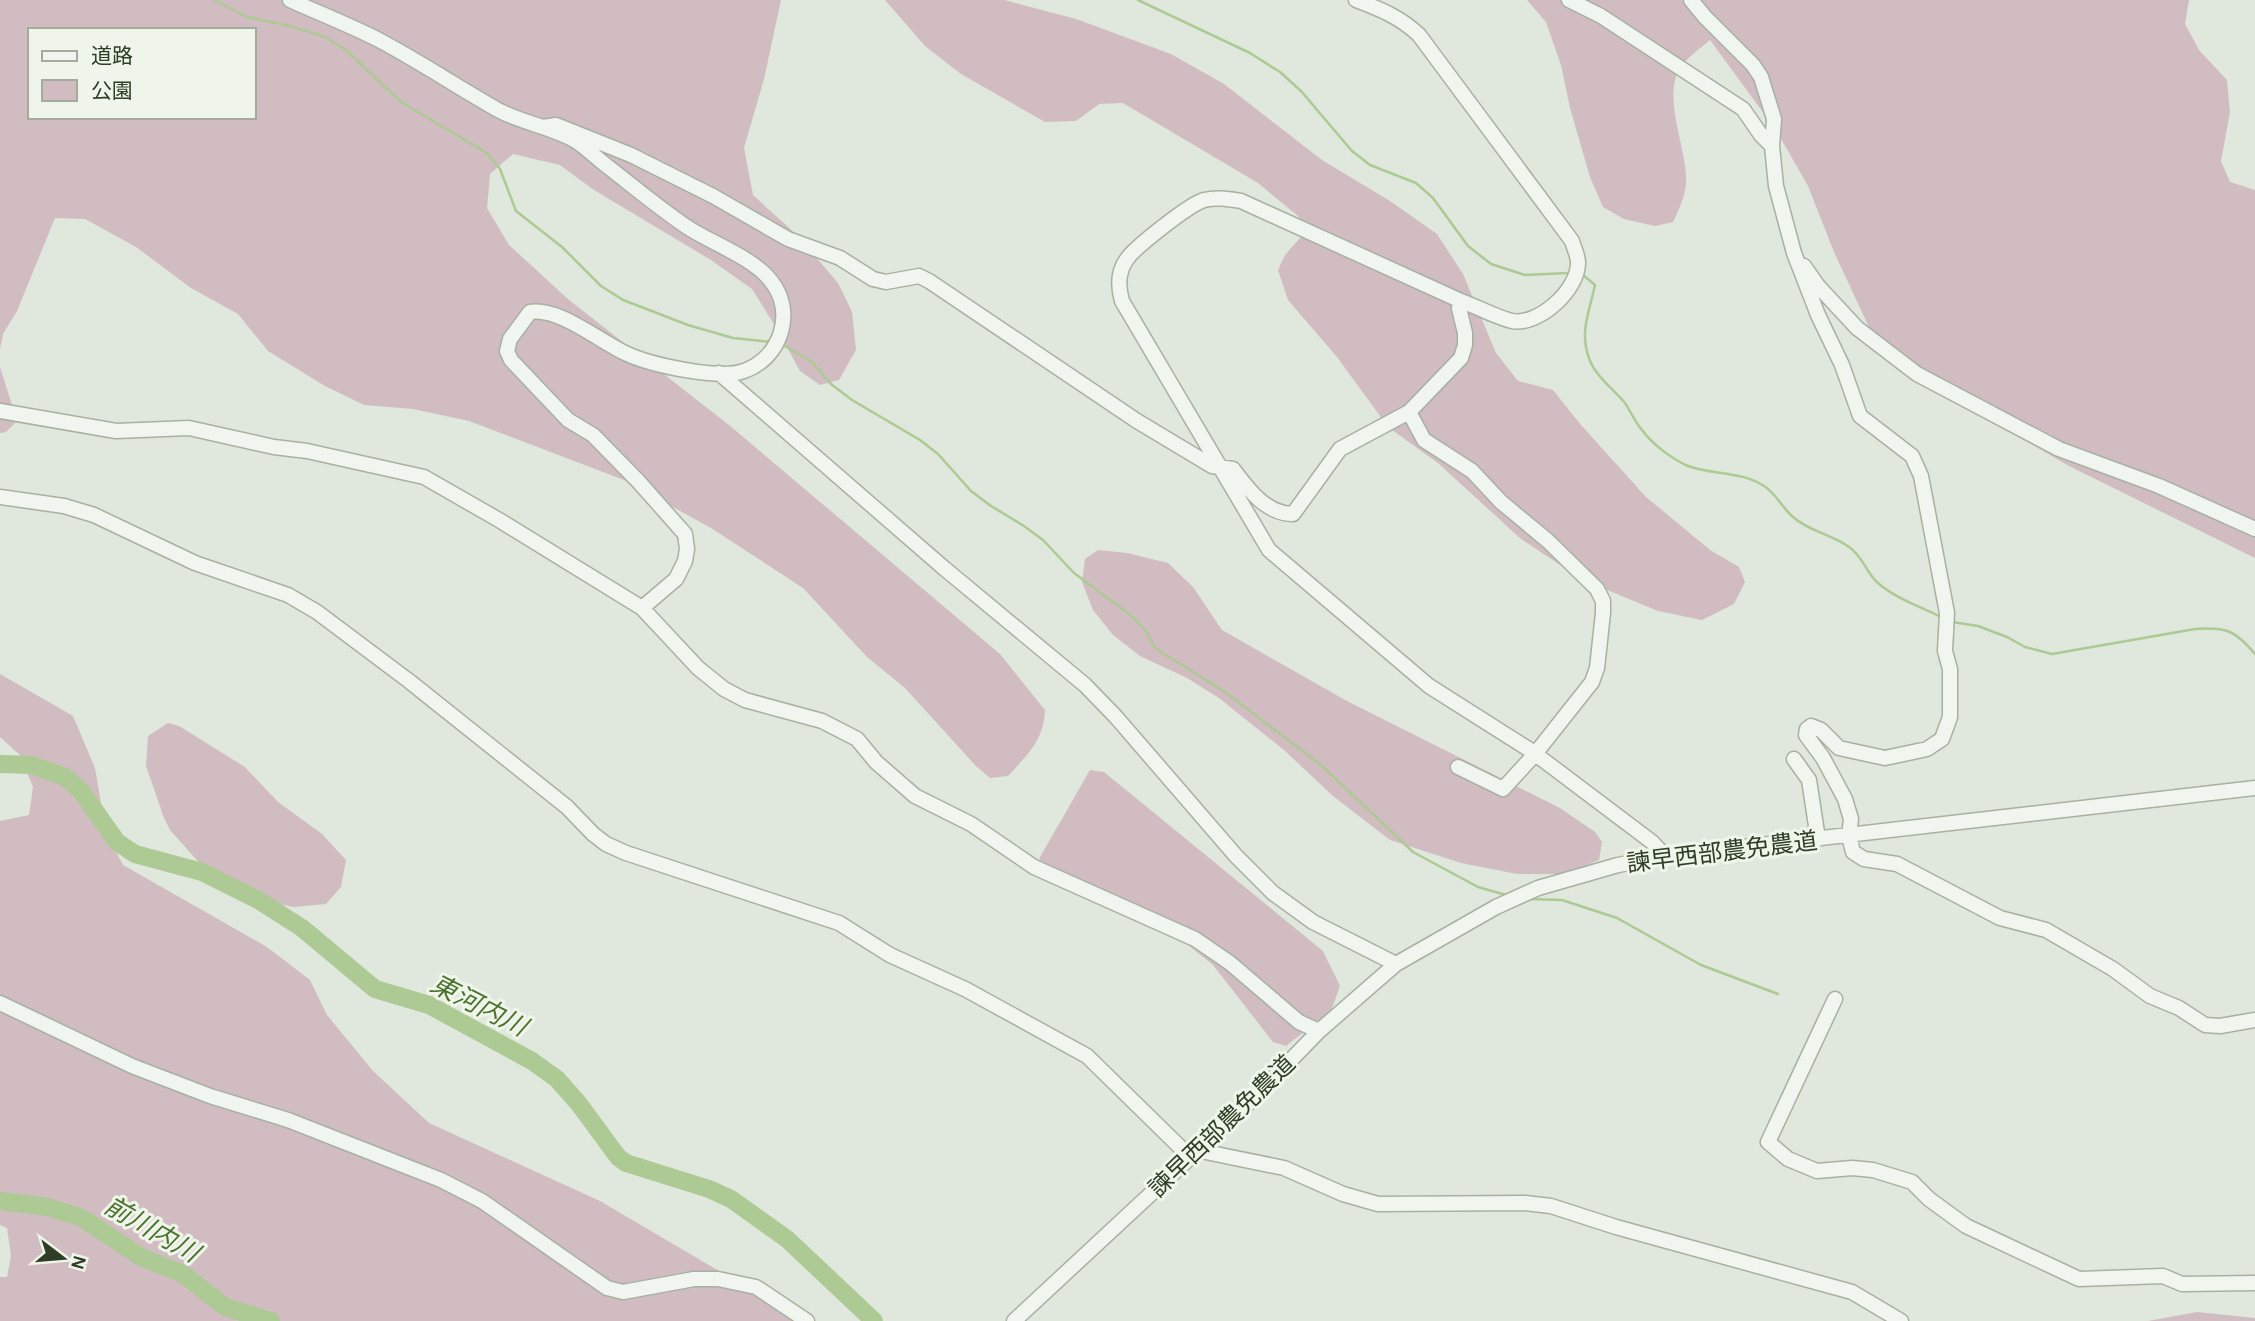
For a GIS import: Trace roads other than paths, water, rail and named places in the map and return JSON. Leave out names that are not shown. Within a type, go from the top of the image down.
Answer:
[{"type":"street","points":[[290,0],[376,39],[503,113],[575,141],[654,204],[690,229],[754,266],[770,278],[778,290],[783,307],[783,321],[773,352],[760,364],[741,372],[719,373],[662,366],[627,354],[541,310],[530,312],[510,340],[507,351],[511,360],[568,420],[593,435],[685,534],[685,561],[676,579],[642,608]]},
{"type":"street","points":[[1356,0],[1386,10],[1407,23],[1419,35],[1572,241],[1578,263],[1573,285],[1558,302],[1535,318],[1514,321],[1461,301],[1241,201],[1219,198],[1186,207],[1127,258],[1121,272],[1119,289],[1122,301],[1269,550],[1429,686],[1535,754],[1652,842],[1665,856]]},
{"type":"street","points":[[1569,0],[1601,16],[1743,109],[1772,146]]},
{"type":"street","points":[[1691,0],[1704,17],[1753,65],[1761,77],[1774,119],[1772,146],[1776,186],[1796,258],[1818,315],[1842,365],[1860,416],[1912,456],[1916,463],[1921,476],[1945,600],[1945,651],[1950,669],[1950,717],[1942,739],[1927,749],[1885,758],[1839,748],[1821,730],[1811,726],[1807,729],[1806,735],[1823,758],[1845,799],[1851,819],[1849,836],[1853,852],[1864,859],[1897,864],[2000,918],[2046,930],[2113,969],[2150,996],[2179,1007],[2205,1025],[2220,1026],[2255,1020]]},
{"type":"street","points":[[543,127],[556,125],[631,155],[713,196],[788,239],[840,258],[873,279],[886,282],[919,276],[929,281],[1137,421],[1212,466],[1233,469],[1250,491],[1282,514],[1293,514],[1340,449],[1409,412],[1461,358],[1465,345],[1459,308],[1461,301]]},
{"type":"street","points":[[1796,258],[1857,328],[1916,374],[2059,449],[2159,486],[2255,529]]},
{"type":"street","points":[[719,373],[970,591],[1085,685],[1236,856],[1273,893],[1313,922],[1396,964]]},
{"type":"street","points":[[0,411],[116,431],[188,428],[424,477],[642,608],[698,668],[724,689],[745,700],[822,721],[857,739],[876,762],[915,796],[971,824],[1034,867],[1195,939],[1230,963],[1298,1022],[1319,1031]]},
{"type":"street","points":[[1409,412],[1424,440],[1472,471],[1501,502],[1548,541],[1587,579],[1597,589],[1603,601],[1597,668],[1592,682],[1535,754],[1503,789],[1458,767]]},
{"type":"street","points":[[0,497],[64,506],[94,515],[195,563],[288,595],[317,612],[409,681],[567,807],[606,844],[626,853],[839,923],[890,955],[965,989],[1087,1056],[1185,1152],[1196,1150],[1284,1168],[1351,1197],[1378,1204],[1525,1203],[1550,1206],[1616,1227],[1852,1292],[1901,1321]]},
{"type":"street","points":[[1794,759],[1809,780],[1818,839]]},
{"type":"street","name":"諫早西部農免農道","points":[[1014,1321],[1254,1098],[1319,1031],[1396,964],[1496,907],[1538,888],[1618,865],[1665,856],[2255,788]]},
{"type":"street","points":[[1835,999],[1768,1142],[1788,1159],[1817,1171],[1852,1168],[1873,1170],[1912,1182],[1929,1199],[1966,1226],[2079,1279],[2163,1276],[2182,1284],[2255,1283]]},
{"type":"street","points":[[0,1003],[132,1066],[210,1096],[288,1120],[441,1180],[482,1201],[607,1288],[623,1292],[694,1279],[718,1279],[756,1287],[807,1321]]},
{"type":"waterway","points":[[214,0],[247,17],[325,37],[346,50],[401,102],[487,153],[500,169],[516,211],[562,247],[601,286],[623,300],[688,325],[733,338],[771,342]]},
{"type":"waterway","points":[[1138,0],[1250,53],[1280,72],[1301,91],[1352,151],[1370,165],[1416,183],[1433,198],[1468,246],[1491,264],[1525,275],[1568,273]]},
{"type":"waterway","points":[[1583,275],[1595,285],[1585,331],[1589,359],[1598,374],[1625,403],[1651,441],[1688,466],[1737,475],[1764,486],[1799,522],[1854,551],[1874,579],[1885,588],[1939,616]]},
{"type":"waterway","points":[[781,344],[811,361],[831,384],[852,400],[920,440],[938,454],[971,491],[1043,540],[1074,573],[1133,617],[1148,634],[1155,648],[1225,692],[1321,765],[1413,852],[1478,887],[1506,895]]},
{"type":"waterway","points":[[1952,622],[1978,626],[2025,647],[2052,654],[2195,629],[2229,632],[2242,640],[2255,654]]},
{"type":"waterway","name":"東河内川","points":[[0,764],[32,765],[65,777],[81,791],[117,842],[135,854],[202,872],[258,900],[302,928],[375,989],[429,1005],[532,1061],[557,1079],[618,1157],[626,1163],[709,1189],[731,1199],[787,1239],[874,1321]]},
{"type":"waterway","points":[[1530,899],[1562,900],[1617,918],[1701,965],[1778,994]]},
{"type":"waterway","name":"前川内川","points":[[0,1201],[48,1207],[82,1218],[141,1257],[183,1274],[225,1307],[271,1321]]}]
